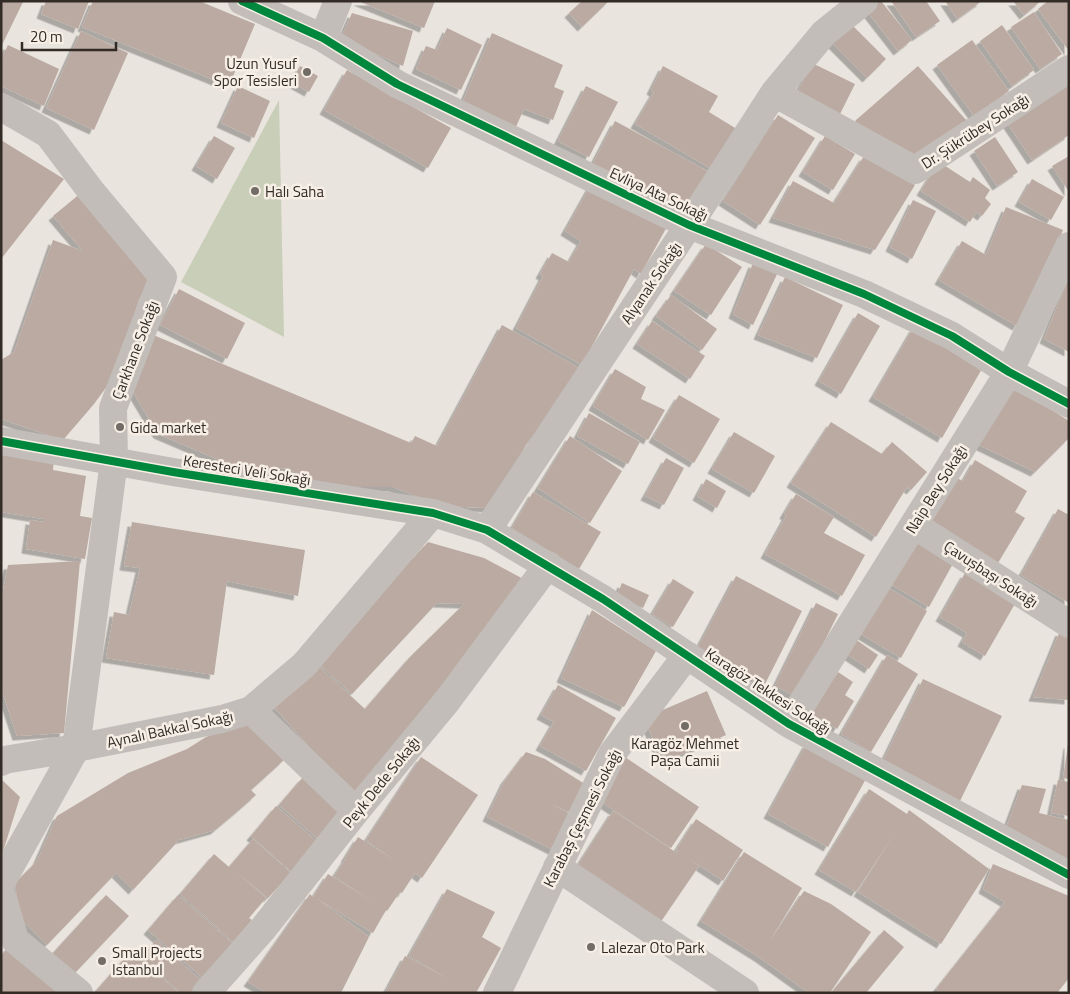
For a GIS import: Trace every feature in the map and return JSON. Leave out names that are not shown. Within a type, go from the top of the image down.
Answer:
[{"type":"street","name":"Evliya Ata Sokağı","points":[[242,1],[323,38],[397,84],[689,225],[864,294],[952,336],[1009,372],[1069,404]]},
{"type":"street","points":[[323,38],[338,1]]},
{"type":"street","name":"Alyanak Sokağı","points":[[487,530],[774,94],[824,33],[864,1]]},
{"type":"street","name":"Dr. Şükrübey Sokağı","points":[[774,94],[915,170],[1069,69]]},
{"type":"street","name":"Çarkhane Sokağı","points":[[1,107],[48,134],[91,190],[163,277],[113,408],[114,462],[76,748]]},
{"type":"street","name":"Naip Bey Sokağı","points":[[789,724],[1009,372],[1069,246]]},
{"type":"street","name":"Keresteci Veli Sokağı","points":[[1,441],[114,462],[433,513],[487,530]]},
{"type":"street","name":"Aynalı Bakkal Sokağı","points":[[1,762],[222,719],[251,710],[304,665],[433,513]]},
{"type":"street","name":"Çavuşbaşı Sokağı","points":[[914,524],[1069,624]]},
{"type":"street","name":"Karagöz Tekkesi Sokağı","points":[[487,530],[603,599],[789,724],[1069,875]]},
{"type":"street","name":"Peyk Dede Sokağı","points":[[206,993],[262,930],[447,701],[548,566]]},
{"type":"street","name":"Karabaş Çeşmesi Sokağı","points":[[497,993],[612,754],[687,655]]},
{"type":"street","points":[[251,710],[356,812]]},
{"type":"street","points":[[1,883],[76,748]]},
{"type":"street","points":[[557,868],[745,993]]},
{"type":"street","points":[[1,892],[15,940],[79,993]]},
{"type":"green space","name":"Halı Saha","points":[[279,100],[284,337],[181,282]]},
{"type":"building","points":[[1,1],[23,2],[1,47]]},
{"type":"building","points":[[46,1],[89,1],[78,29],[41,14]]},
{"type":"building","points":[[93,1],[199,1],[255,24],[229,86],[82,27]]},
{"type":"building","points":[[358,1],[435,1],[424,28]]},
{"type":"building","points":[[582,1],[609,1],[582,27],[569,13]]},
{"type":"building","points":[[869,1],[881,1],[912,40],[898,51],[863,6]]},
{"type":"building","points":[[891,1],[926,1],[940,21],[916,37]]},
{"type":"building","points":[[945,1],[982,1],[957,19]]},
{"type":"building","points":[[1013,1],[1041,1],[1024,15]]},
{"type":"building","points":[[1048,1],[1069,1],[1069,51],[1038,9]]},
{"type":"building","points":[[1034,12],[1062,54],[1040,69],[1011,27]]},
{"type":"building","points":[[352,13],[413,31],[403,66],[341,38]]},
{"type":"building","points":[[851,24],[886,59],[867,78],[832,43]]},
{"type":"building","points":[[1002,25],[1034,70],[1012,86],[980,41]]},
{"type":"building","points":[[447,28],[482,45],[461,90],[416,69],[426,46],[437,50]]},
{"type":"building","points":[[81,31],[128,53],[94,130],[46,108]]},
{"type":"building","points":[[492,33],[563,65],[554,87],[564,91],[553,120],[524,109],[514,131],[460,108]]},
{"type":"building","points":[[972,40],[1009,91],[974,116],[937,65]]},
{"type":"building","points":[[8,45],[59,69],[44,106],[1,86],[1,59]]},
{"type":"building","points":[[812,63],[855,84],[839,116],[796,95]]},
{"type":"building","points":[[300,66],[318,76],[309,92],[291,82]]},
{"type":"building","points":[[663,66],[718,96],[709,112],[740,131],[715,171],[635,124],[654,92],[651,90]]},
{"type":"building","points":[[918,66],[967,121],[915,158],[855,121]]},
{"type":"building","points":[[347,70],[451,128],[428,168],[324,110]]},
{"type":"building","points":[[1069,79],[1069,135],[1032,160],[1006,121]]},
{"type":"building","points":[[238,86],[270,101],[254,138],[221,123]]},
{"type":"building","points":[[586,86],[618,102],[589,157],[558,141]]},
{"type":"building","points":[[778,115],[815,138],[760,225],[723,201]]},
{"type":"building","points":[[615,121],[711,173],[687,218],[591,167]]},
{"type":"building","points":[[214,136],[235,148],[217,179],[196,166]]},
{"type":"building","points":[[825,136],[855,154],[833,190],[803,172]]},
{"type":"building","points":[[995,137],[1018,172],[997,186],[974,151]]},
{"type":"building","points":[[1,140],[64,179],[1,259]]},
{"type":"building","points":[[864,156],[915,185],[875,250],[773,218],[793,181],[834,203]]},
{"type":"building","points":[[1069,156],[1069,192],[1052,166]]},
{"type":"building","points":[[939,162],[970,182],[973,177],[990,190],[985,198],[991,204],[982,216],[976,212],[970,222],[921,191]]},
{"type":"building","points":[[1032,179],[1064,197],[1051,220],[1019,202]]},
{"type":"building","points":[[593,181],[669,223],[641,274],[634,269],[582,365],[516,328],[543,276],[540,274],[552,253],[569,262],[581,241],[565,231]]},
{"type":"building","points":[[81,193],[152,277],[139,300],[130,328],[127,359],[94,404],[63,440],[1,419],[1,360],[14,352],[53,240],[83,251],[53,216]]},
{"type":"building","points":[[913,200],[936,211],[912,259],[890,247]]},
{"type":"building","points":[[1006,207],[1063,230],[1040,287],[1017,326],[939,280],[962,241],[986,255]]},
{"type":"building","points":[[706,244],[742,267],[711,315],[674,291]]},
{"type":"building","points":[[753,263],[779,270],[753,325],[733,314]]},
{"type":"building","points":[[785,277],[843,305],[817,358],[758,335]]},
{"type":"building","points":[[1069,277],[1069,352],[1044,339]]},
{"type":"building","points":[[179,289],[245,323],[227,359],[160,325]]},
{"type":"building","points":[[671,295],[717,329],[702,350],[656,316]]},
{"type":"building","points":[[858,313],[880,326],[841,394],[819,381]]},
{"type":"building","points":[[652,321],[705,356],[690,379],[637,344]]},
{"type":"building","points":[[502,325],[579,368],[560,402],[556,400],[534,440],[530,438],[491,508],[441,506],[393,487],[332,487],[285,468],[252,474],[158,434],[129,385],[151,334],[411,443],[415,436],[437,446]]},
{"type":"building","points":[[914,327],[983,367],[942,438],[873,397]]},
{"type":"building","points":[[615,369],[646,387],[641,399],[665,410],[648,440],[593,406]]},
{"type":"building","points":[[1011,384],[1069,421],[1069,438],[1035,472],[977,444]]},
{"type":"building","points":[[679,395],[720,419],[694,463],[653,438]]},
{"type":"building","points":[[589,413],[640,442],[628,464],[577,436]]},
{"type":"building","points":[[831,422],[882,454],[892,442],[927,472],[911,490],[907,487],[876,537],[791,483]]},
{"type":"building","points":[[734,432],[775,456],[754,493],[712,469]]},
{"type":"building","points":[[570,436],[622,471],[590,523],[538,488]]},
{"type":"building","points":[[1,449],[54,458],[53,470],[86,476],[80,516],[92,518],[85,559],[26,549],[30,520],[44,522],[44,519],[1,512]]},
{"type":"building","points":[[666,458],[684,468],[664,505],[645,496]]},
{"type":"building","points":[[975,460],[1027,491],[1015,512],[1025,518],[998,563],[927,520],[953,476],[963,481]]},
{"type":"building","points":[[706,479],[726,491],[717,508],[697,496]]},
{"type":"building","points":[[533,492],[601,532],[579,569],[512,528]]},
{"type":"building","points":[[796,494],[834,517],[824,533],[865,555],[842,596],[765,554]]},
{"type":"building","points":[[1058,509],[1069,515],[1069,603],[1021,575]]},
{"type":"building","points":[[132,522],[305,550],[298,596],[227,581],[214,675],[106,658],[114,612],[129,615],[140,568],[124,566]]},
{"type":"building","points":[[915,537],[955,560],[929,607],[889,583]]},
{"type":"building","points":[[428,542],[484,558],[527,581],[357,800],[272,705],[315,663],[365,709],[410,657],[464,604],[437,603],[352,694],[317,662]]},
{"type":"building","points":[[80,561],[64,733],[17,736],[1,688],[1,601],[8,565]]},
{"type":"building","points":[[965,573],[1016,602],[985,656],[962,642],[967,633],[940,617]]},
{"type":"building","points":[[736,576],[802,611],[764,686],[696,651]]},
{"type":"building","points":[[673,579],[694,592],[673,627],[652,614]]},
{"type":"building","points":[[622,583],[649,595],[643,608],[616,597]]},
{"type":"building","points":[[887,587],[927,611],[901,658],[861,634]]},
{"type":"building","points":[[816,603],[838,614],[797,697],[775,686]]},
{"type":"building","points":[[592,610],[656,651],[624,707],[561,678]]},
{"type":"building","points":[[1060,631],[1069,636],[1069,700],[1033,697]]},
{"type":"building","points":[[855,639],[878,655],[869,669],[845,653]]},
{"type":"building","points":[[887,655],[918,674],[871,752],[841,734]]},
{"type":"building","points":[[838,672],[853,682],[845,695],[854,701],[837,729],[812,714]]},
{"type":"building","points":[[923,679],[1002,716],[958,805],[880,767]]},
{"type":"building","points":[[558,685],[616,718],[586,771],[540,746],[554,722],[541,715]]},
{"type":"building","name":"Karagöz Mehmet Paşa Camii","points":[[707,691],[726,735],[663,762],[644,718]]},
{"type":"building","points":[[248,721],[284,760],[251,790],[256,795],[239,810],[215,830],[179,840],[133,890],[116,873],[47,945],[20,918],[15,883],[37,861],[57,816],[128,773],[187,749],[206,737]]},
{"type":"building","points":[[807,743],[867,777],[828,847],[768,814]]},
{"type":"building","points":[[1069,744],[1069,779],[1063,778]]},
{"type":"building","points":[[526,752],[545,759],[588,786],[569,812],[549,803],[570,814],[555,851],[487,817],[505,780]]},
{"type":"building","points":[[622,755],[699,807],[671,848],[594,797]]},
{"type":"building","points":[[421,757],[478,795],[422,878],[415,873],[402,893],[400,892],[386,910],[373,933],[316,898],[369,937],[341,993],[267,993],[248,982],[310,894],[313,897],[328,874],[373,902],[334,876],[358,837],[394,860],[366,840]]},
{"type":"building","points":[[303,777],[343,812],[319,840],[279,805]]},
{"type":"building","points":[[1,779],[20,797],[1,858]]},
{"type":"building","points":[[1058,780],[1069,782],[1069,816],[1051,813]]},
{"type":"building","points":[[1022,785],[1046,789],[1039,813],[1069,820],[1069,869],[1003,836]]},
{"type":"building","points":[[869,789],[907,814],[909,810],[989,869],[941,944],[858,892],[894,834],[856,892],[819,870]]},
{"type":"building","points":[[276,806],[320,844],[294,874],[251,836]]},
{"type":"building","points":[[613,811],[677,853],[678,851],[676,850],[696,819],[743,850],[723,881],[688,858],[699,866],[658,926],[637,911],[640,906],[578,865]]},
{"type":"building","points":[[253,839],[291,873],[268,898],[235,871],[266,898],[249,918],[252,920],[233,942],[180,894],[214,854],[229,867]]},
{"type":"building","points":[[744,852],[802,888],[768,944],[804,891],[831,904],[871,932],[830,993],[809,993],[759,957],[701,921]]},
{"type":"building","points":[[993,864],[1069,896],[1069,978],[1057,993],[940,993],[936,989],[1005,902],[983,889]]},
{"type":"building","points":[[447,889],[495,912],[482,937],[501,948],[476,993],[385,993],[405,956],[449,979],[409,956]]},
{"type":"building","points":[[106,895],[129,916],[74,974],[52,954]]},
{"type":"building","points":[[178,895],[233,944],[204,979],[148,930]]},
{"type":"building","points":[[884,930],[904,947],[866,993],[831,993]]},
{"type":"building","points":[[156,940],[202,981],[192,993],[181,993],[141,957]]},
{"type":"building","points":[[9,946],[62,993],[1,993],[1,956]]},
{"type":"building","points":[[131,951],[179,993],[94,993]]},
{"type":"cycle path","points":[[242,1],[323,38],[397,84],[689,225],[864,294],[952,336],[1009,372],[1069,404]]},
{"type":"cycle path","points":[[1,441],[173,472],[433,513],[487,530],[603,599],[789,724],[1069,875]]},
{"type":"place","name":"Uzun Yusuf Spor Tesisleri","points":[[307,72]]},
{"type":"place","name":"Halı Saha","points":[[255,191]]},
{"type":"place","name":"Gida market","points":[[120,427]]},
{"type":"place","name":"Karagöz Mehmet Paşa Camii","points":[[685,726]]},
{"type":"place","name":"Lalezar Oto Park","points":[[591,947]]},
{"type":"place","name":"Small Projects Istanbul","points":[[102,961]]}]
